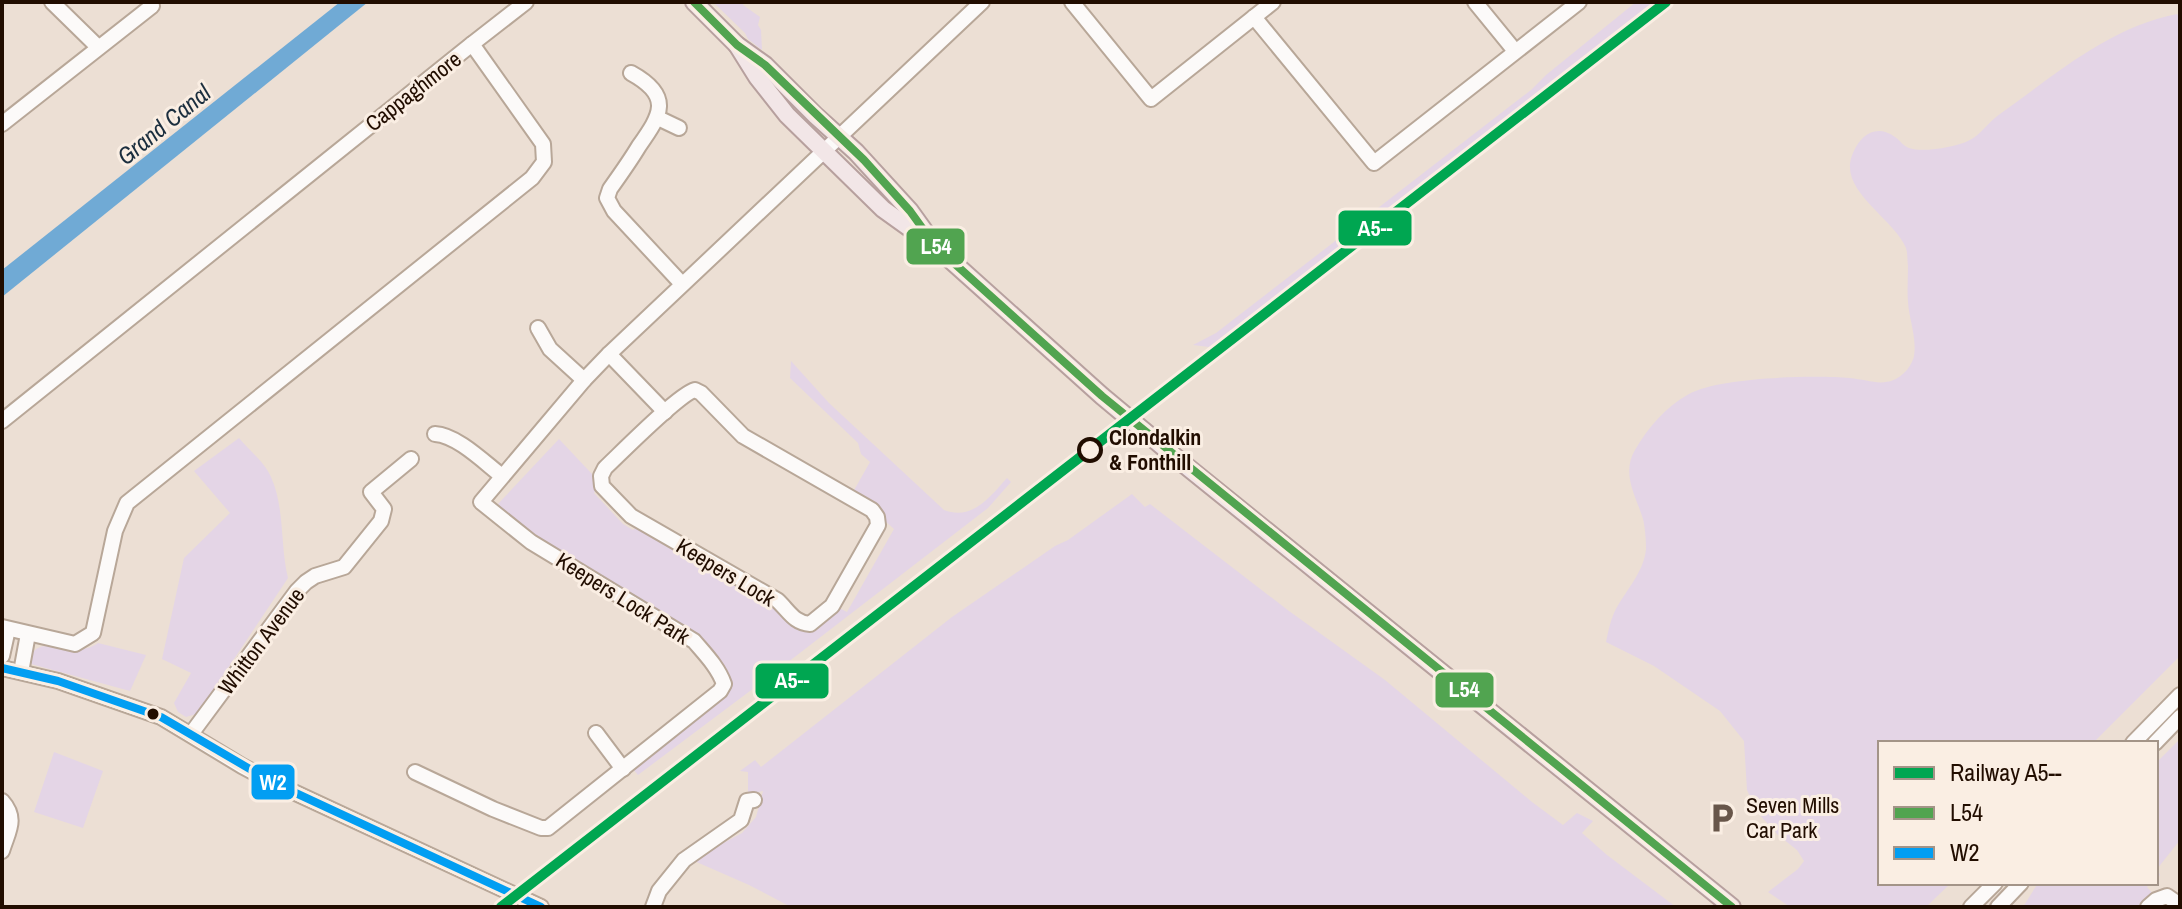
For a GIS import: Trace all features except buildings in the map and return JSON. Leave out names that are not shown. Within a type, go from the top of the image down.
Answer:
[{"type":"main road","points":[[694,2],[839,136],[910,211],[936,247]]},
{"type":"main road","points":[[737,45],[787,115],[883,209],[936,247],[1102,396],[1180,461],[1732,907]]},
{"type":"street","points":[[52,2],[98,47]]},
{"type":"street","points":[[472,44],[526,2]]},
{"type":"street","points":[[435,434],[446,436],[475,454],[502,476],[609,354],[982,2]]},
{"type":"street","points":[[1072,2],[1151,99],[1273,2]]},
{"type":"street","points":[[1475,2],[1515,51]]},
{"type":"street","points":[[1254,17],[1374,163],[1579,2]]},
{"type":"street","points":[[2,124],[152,6]]},
{"type":"street","name":"Cappaghmore","points":[[2,421],[472,44],[543,144],[544,162],[532,178],[127,503],[115,531],[93,633],[75,644],[5,628],[2,656]]},
{"type":"street","points":[[631,73],[651,87],[659,106],[658,118],[607,198],[614,211],[682,284]]},
{"type":"street","points":[[658,118],[679,128]]},
{"type":"street","points":[[538,328],[550,349],[584,380]]},
{"type":"street","points":[[609,354],[665,412]]},
{"type":"street","name":"Keepers Lock","points":[[695,390],[743,436],[872,510],[877,517],[878,525],[832,606],[810,624],[801,624],[777,600],[631,516],[602,486],[601,476],[605,468],[665,412],[689,391],[695,390]]},
{"type":"street","name":"Whitton Avenue","points":[[191,734],[297,591],[315,576],[344,567],[381,521],[384,509],[371,492],[411,459]]},
{"type":"street","name":"Keepers Lock Park","points":[[415,772],[493,809],[548,828],[720,691],[724,684],[711,660],[694,641],[531,542],[481,502],[502,476]]},
{"type":"street","points":[[21,672],[28,634]]},
{"type":"street","points":[[2,668],[58,681],[161,717],[272,782],[541,907]]},
{"type":"street","points":[[2135,741],[2180,695]]},
{"type":"street","points":[[2157,741],[2180,717]]},
{"type":"street","points":[[596,733],[623,769]]},
{"type":"street","points":[[653,907],[659,891],[684,860],[741,820],[747,801],[754,800]]},
{"type":"street","points":[[2,801],[9,809],[12,820],[2,851]]},
{"type":"street","points":[[1971,907],[1993,885]]},
{"type":"street","points":[[1998,907],[2019,885]]},
{"type":"street","points":[[2148,907],[2167,896],[2177,903]]},
{"type":"shaded area","points":[[713,2],[744,2],[743,5],[760,17],[758,25],[762,50],[748,39]]},
{"type":"shaded area","points":[[1636,2],[1654,2],[1249,318],[1209,347],[1193,345],[1216,333],[1531,90]]},
{"type":"shaded area","points":[[2177,14],[2180,19],[2180,656],[2095,741],[1878,741],[1878,885],[1949,885],[1926,907],[1790,907],[1768,892],[1804,861],[1797,850],[1758,813],[1747,790],[1744,741],[1720,711],[1654,666],[1606,642],[1614,613],[1638,574],[1646,549],[1643,519],[1630,476],[1631,459],[1646,434],[1665,412],[1680,399],[1703,388],[1767,378],[1834,377],[1886,382],[1899,377],[1911,364],[1915,349],[1908,302],[1907,252],[1900,237],[1852,179],[1850,166],[1860,141],[1870,133],[1882,131],[1907,147],[1922,150],[1968,141],[2084,54],[2152,20]]},
{"type":"shaded area","points":[[791,361],[829,403],[944,510],[954,513],[972,510],[1007,478],[1011,482],[988,508],[638,775],[633,769],[724,696],[716,661],[528,534],[498,504],[559,439],[592,474],[596,489],[594,493],[623,524],[633,530],[636,527],[775,606],[793,627],[803,631],[816,627],[839,608],[847,612],[894,529],[853,492],[870,462],[861,454],[858,443],[790,378]]},
{"type":"shaded area","points":[[239,438],[271,477],[280,514],[288,578],[196,714],[186,717],[178,712],[174,703],[191,673],[162,659],[184,558],[230,513],[194,471]]},
{"type":"shaded area","points":[[1132,494],[1145,507],[1150,504],[1385,680],[1563,825],[1577,813],[1593,821],[1582,833],[1676,907],[791,907],[692,860],[742,833],[756,817],[763,791],[748,794],[748,772],[740,771],[755,760],[761,767],[952,617]]},
{"type":"shaded area","points":[[98,643],[146,655],[130,691],[31,664],[29,660],[34,651],[41,647],[77,649]]},
{"type":"shaded area","points":[[2180,739],[2180,840],[2158,868],[2158,761]]},
{"type":"shaded area","points":[[54,752],[103,771],[83,828],[34,812]]},
{"type":"shaded area","points":[[2037,885],[2149,885],[2147,887],[2153,894],[2136,907],[2023,907]]},
{"type":"water","points":[[340,2],[368,2],[2,297],[2,270]]},
{"type":"rail line","name":"A5--","points":[[501,907],[1666,2]]},
{"type":"transit line","name":"L54","points":[[694,2],[864,160],[910,211],[936,247],[1102,396],[1732,907]]},
{"type":"transit line","name":"W2","points":[[2,668],[58,681],[161,717],[272,782],[541,907]]},
{"type":"place","name":"Clondalkin & Fonthill","points":[[1090,450]]},
{"type":"place","name":"Seven Mills Car Park","points":[[1722,818]]},
{"type":"water label","name":"Grand Canal","points":[[164,125]]}]
